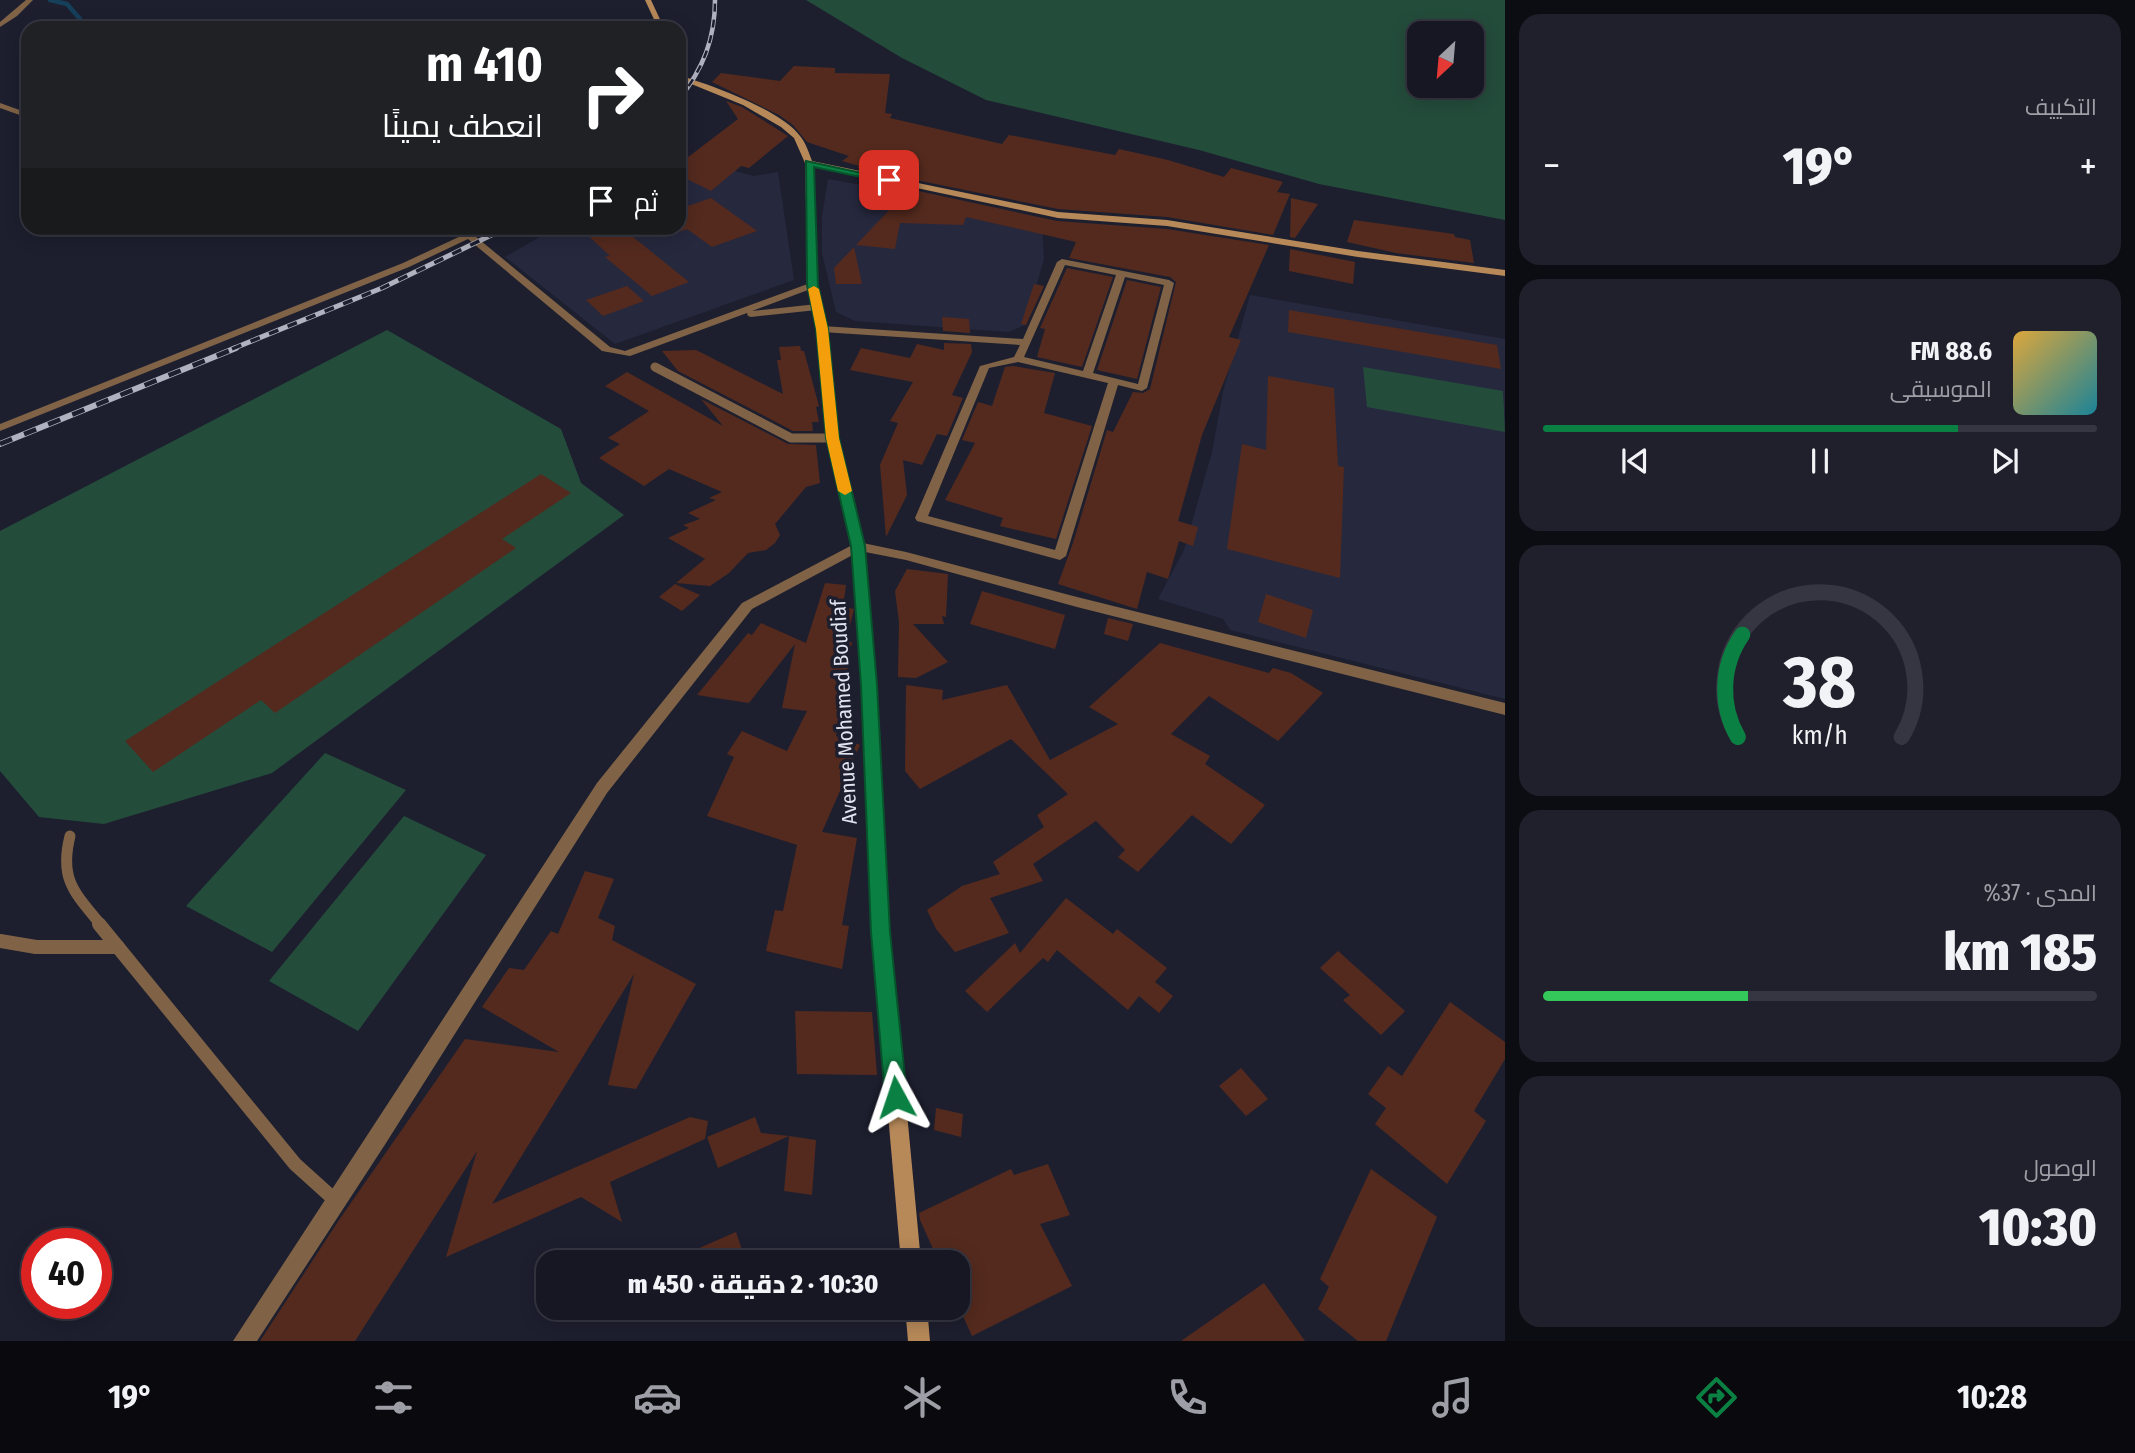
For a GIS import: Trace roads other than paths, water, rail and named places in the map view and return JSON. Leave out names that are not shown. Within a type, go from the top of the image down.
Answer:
[{"type":"street","points":[[0,25],[30,0]]},
{"type":"street","points":[[648,0],[658,21]]},
{"type":"street","points":[[686,80],[746,103],[784,125],[797,137],[809,163],[1058,215],[1167,223],[1358,254],[1505,272]]},
{"type":"street","points":[[0,104],[21,113]]},
{"type":"street","name":"Avenue Mohamed Boudiaf","points":[[809,163],[813,285],[822,329],[833,438],[858,546],[869,685],[881,932],[910,1250]]},
{"type":"street","points":[[0,428],[407,265],[469,235],[606,349],[619,353],[626,354],[813,285]]},
{"type":"street","points":[[1018,359],[1062,262],[1169,283],[1143,388],[1114,381],[1018,359],[985,366],[921,518],[1060,556],[1114,381]]},
{"type":"street","points":[[1087,375],[1122,273]]},
{"type":"street","points":[[733,316],[817,307]]},
{"type":"street","points":[[822,329],[1027,342]]},
{"type":"street","points":[[244,1341],[602,788],[747,606],[858,546],[1505,709]]},
{"type":"street","points":[[917,1320],[919,1341]]},
{"type":"lane","points":[[655,367],[791,438],[833,438]]},
{"type":"lane","points":[[70,836],[64,859],[73,891],[295,1164],[337,1201]]},
{"type":"lane","points":[[0,941],[36,947],[118,947]]},
{"type":"waterway","points":[[50,0],[67,4],[80,19],[78,21]]},
{"type":"railway","points":[[686,89],[701,65],[710,41],[715,0]]},
{"type":"railway","points":[[232,349],[382,288],[492,235]]},
{"type":"railway","points":[[0,444],[236,348]]}]
